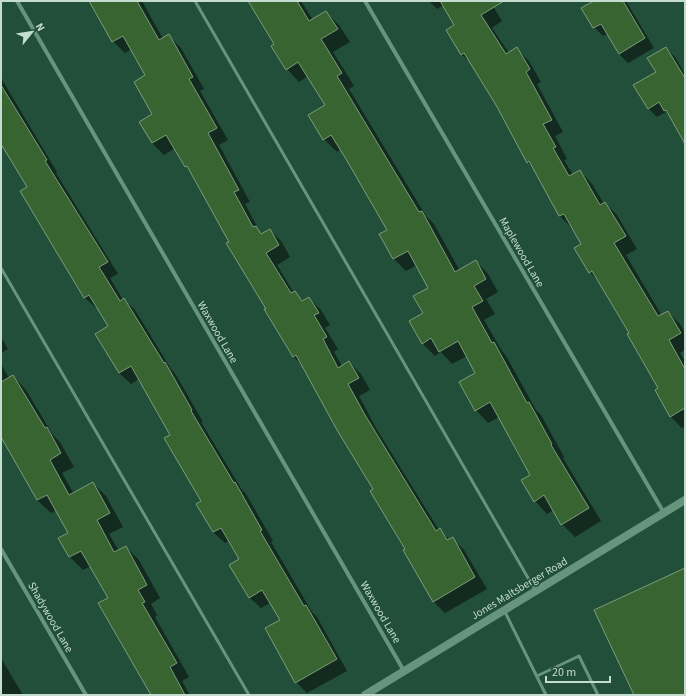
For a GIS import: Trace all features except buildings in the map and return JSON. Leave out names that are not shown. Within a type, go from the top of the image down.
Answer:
[{"type":"main road","name":"Jones Maltsberger Road","points":[[365,695],[685,500]]},
{"type":"street","name":"Waxwood Lane","points":[[17,1],[404,671]]},
{"type":"street","name":"Maplewood Lane","points":[[365,1],[664,512]]},
{"type":"street","name":"Shadywood Lane","points":[[1,548],[86,695]]},
{"type":"lane","points":[[195,1],[536,591]]},
{"type":"lane","points":[[1,268],[249,695]]},
{"type":"lane","points":[[504,610],[546,695]]},
{"type":"lane","points":[[537,676],[579,656],[598,695]]}]
